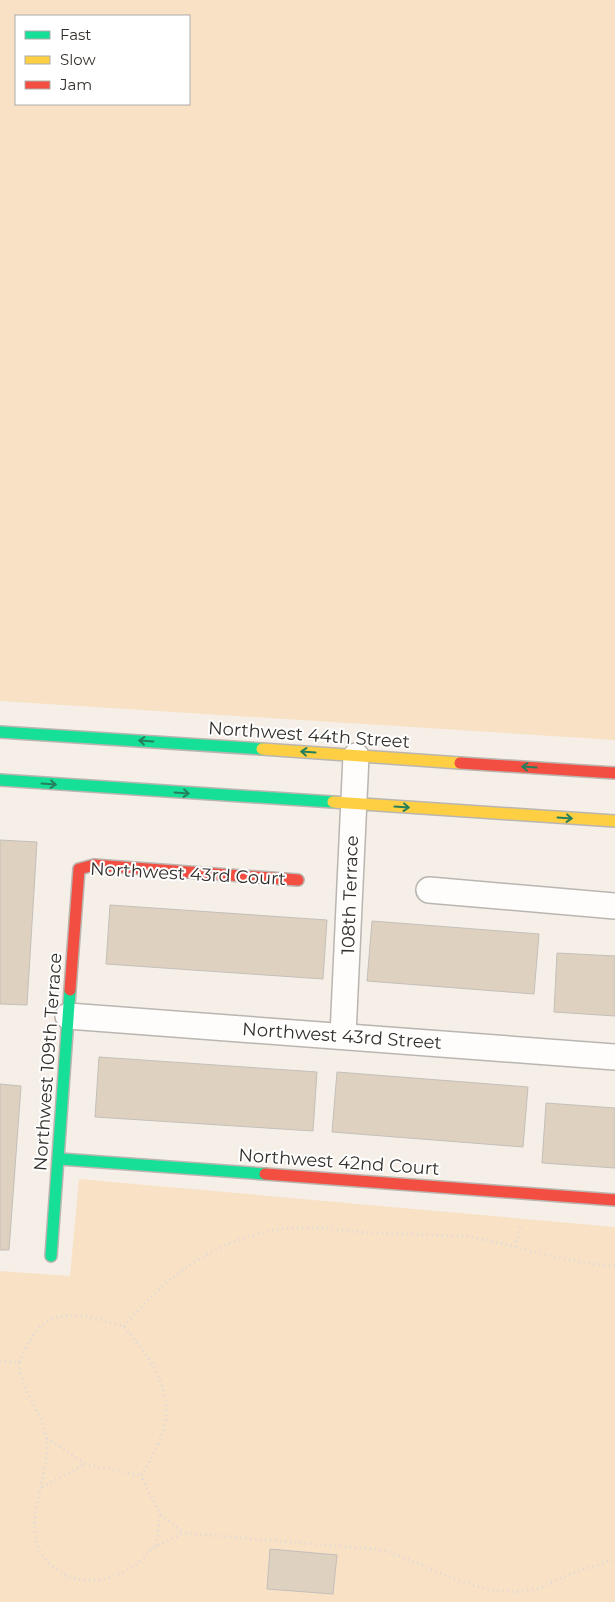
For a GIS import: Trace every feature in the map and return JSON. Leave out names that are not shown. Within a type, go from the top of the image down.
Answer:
[{"type":"street","name":"Northwest 44th Street","points":[[0,732],[615,773]]},
{"type":"street","name":"108th Terrace","points":[[343,1035],[356,756]]},
{"type":"street","points":[[0,780],[615,821]]},
{"type":"street","name":"Northwest 43rd Court","points":[[79,869],[94,865],[298,880]]},
{"type":"street","name":"Northwest 109th Terrace","points":[[51,1256],[60,1159],[79,869]]},
{"type":"street","points":[[429,890],[615,906]]},
{"type":"street","name":"Northwest 43rd Street","points":[[68,1016],[343,1035],[615,1057]]},
{"type":"street","name":"Northwest 42nd Court","points":[[60,1159],[615,1200]]},
{"type":"path","points":[[515,1247],[521,1225]]},
{"type":"path","points":[[124,1328],[141,1306],[178,1272],[202,1257],[256,1234],[292,1228],[466,1236],[567,1261],[615,1266]]},
{"type":"path","points":[[141,1476],[162,1432],[166,1418],[166,1403],[152,1363],[124,1328],[85,1316],[52,1318],[41,1324],[28,1342],[19,1362],[22,1379],[47,1438],[42,1487],[35,1514],[35,1539],[43,1557],[61,1573],[77,1580],[103,1579],[136,1565],[155,1547],[184,1533],[384,1550],[460,1581],[490,1590],[520,1592],[548,1584],[567,1575],[615,1559]]},
{"type":"path","points":[[0,1361],[19,1362]]},
{"type":"path","points":[[47,1438],[85,1464],[141,1476]]},
{"type":"path","points":[[42,1487],[85,1464]]},
{"type":"path","points":[[141,1476],[160,1514],[184,1533]]},
{"type":"path","points":[[155,1547],[160,1514]]},
{"type":"shaded area","points":[[0,0],[615,0],[615,740],[0,701]]},
{"type":"shaded area","points":[[79,1179],[615,1227],[615,1602],[0,1602],[0,1271],[70,1276]]},
{"type":"building","points":[[0,840],[37,842],[27,1005],[0,1004]]},
{"type":"building","points":[[110,905],[327,920],[323,979],[106,964]]},
{"type":"building","points":[[372,921],[539,934],[534,994],[367,981]]},
{"type":"building","points":[[557,953],[615,956],[615,1016],[554,1012]]},
{"type":"building","points":[[99,1057],[317,1072],[313,1131],[95,1117]]},
{"type":"building","points":[[337,1072],[528,1087],[523,1147],[332,1132]]},
{"type":"building","points":[[0,1084],[21,1086],[9,1250],[0,1250]]},
{"type":"building","points":[[546,1103],[615,1108],[615,1168],[542,1163]]},
{"type":"building","points":[[270,1549],[337,1555],[333,1594],[267,1589]]},
{"type":"traffic: fast","points":[[0,732],[262,749]]},
{"type":"traffic: fast","points":[[0,780],[333,802]]},
{"type":"traffic: fast","points":[[51,1256],[70,990]]},
{"type":"traffic: fast","points":[[60,1159],[265,1174]]},
{"type":"traffic: slow","points":[[262,749],[460,763]]},
{"type":"traffic: slow","points":[[333,802],[615,821]]},
{"type":"traffic: jam","points":[[460,763],[615,773]]},
{"type":"traffic: jam","points":[[70,990],[79,869],[94,865],[298,880]]},
{"type":"traffic: jam","points":[[265,1174],[615,1200]]}]
